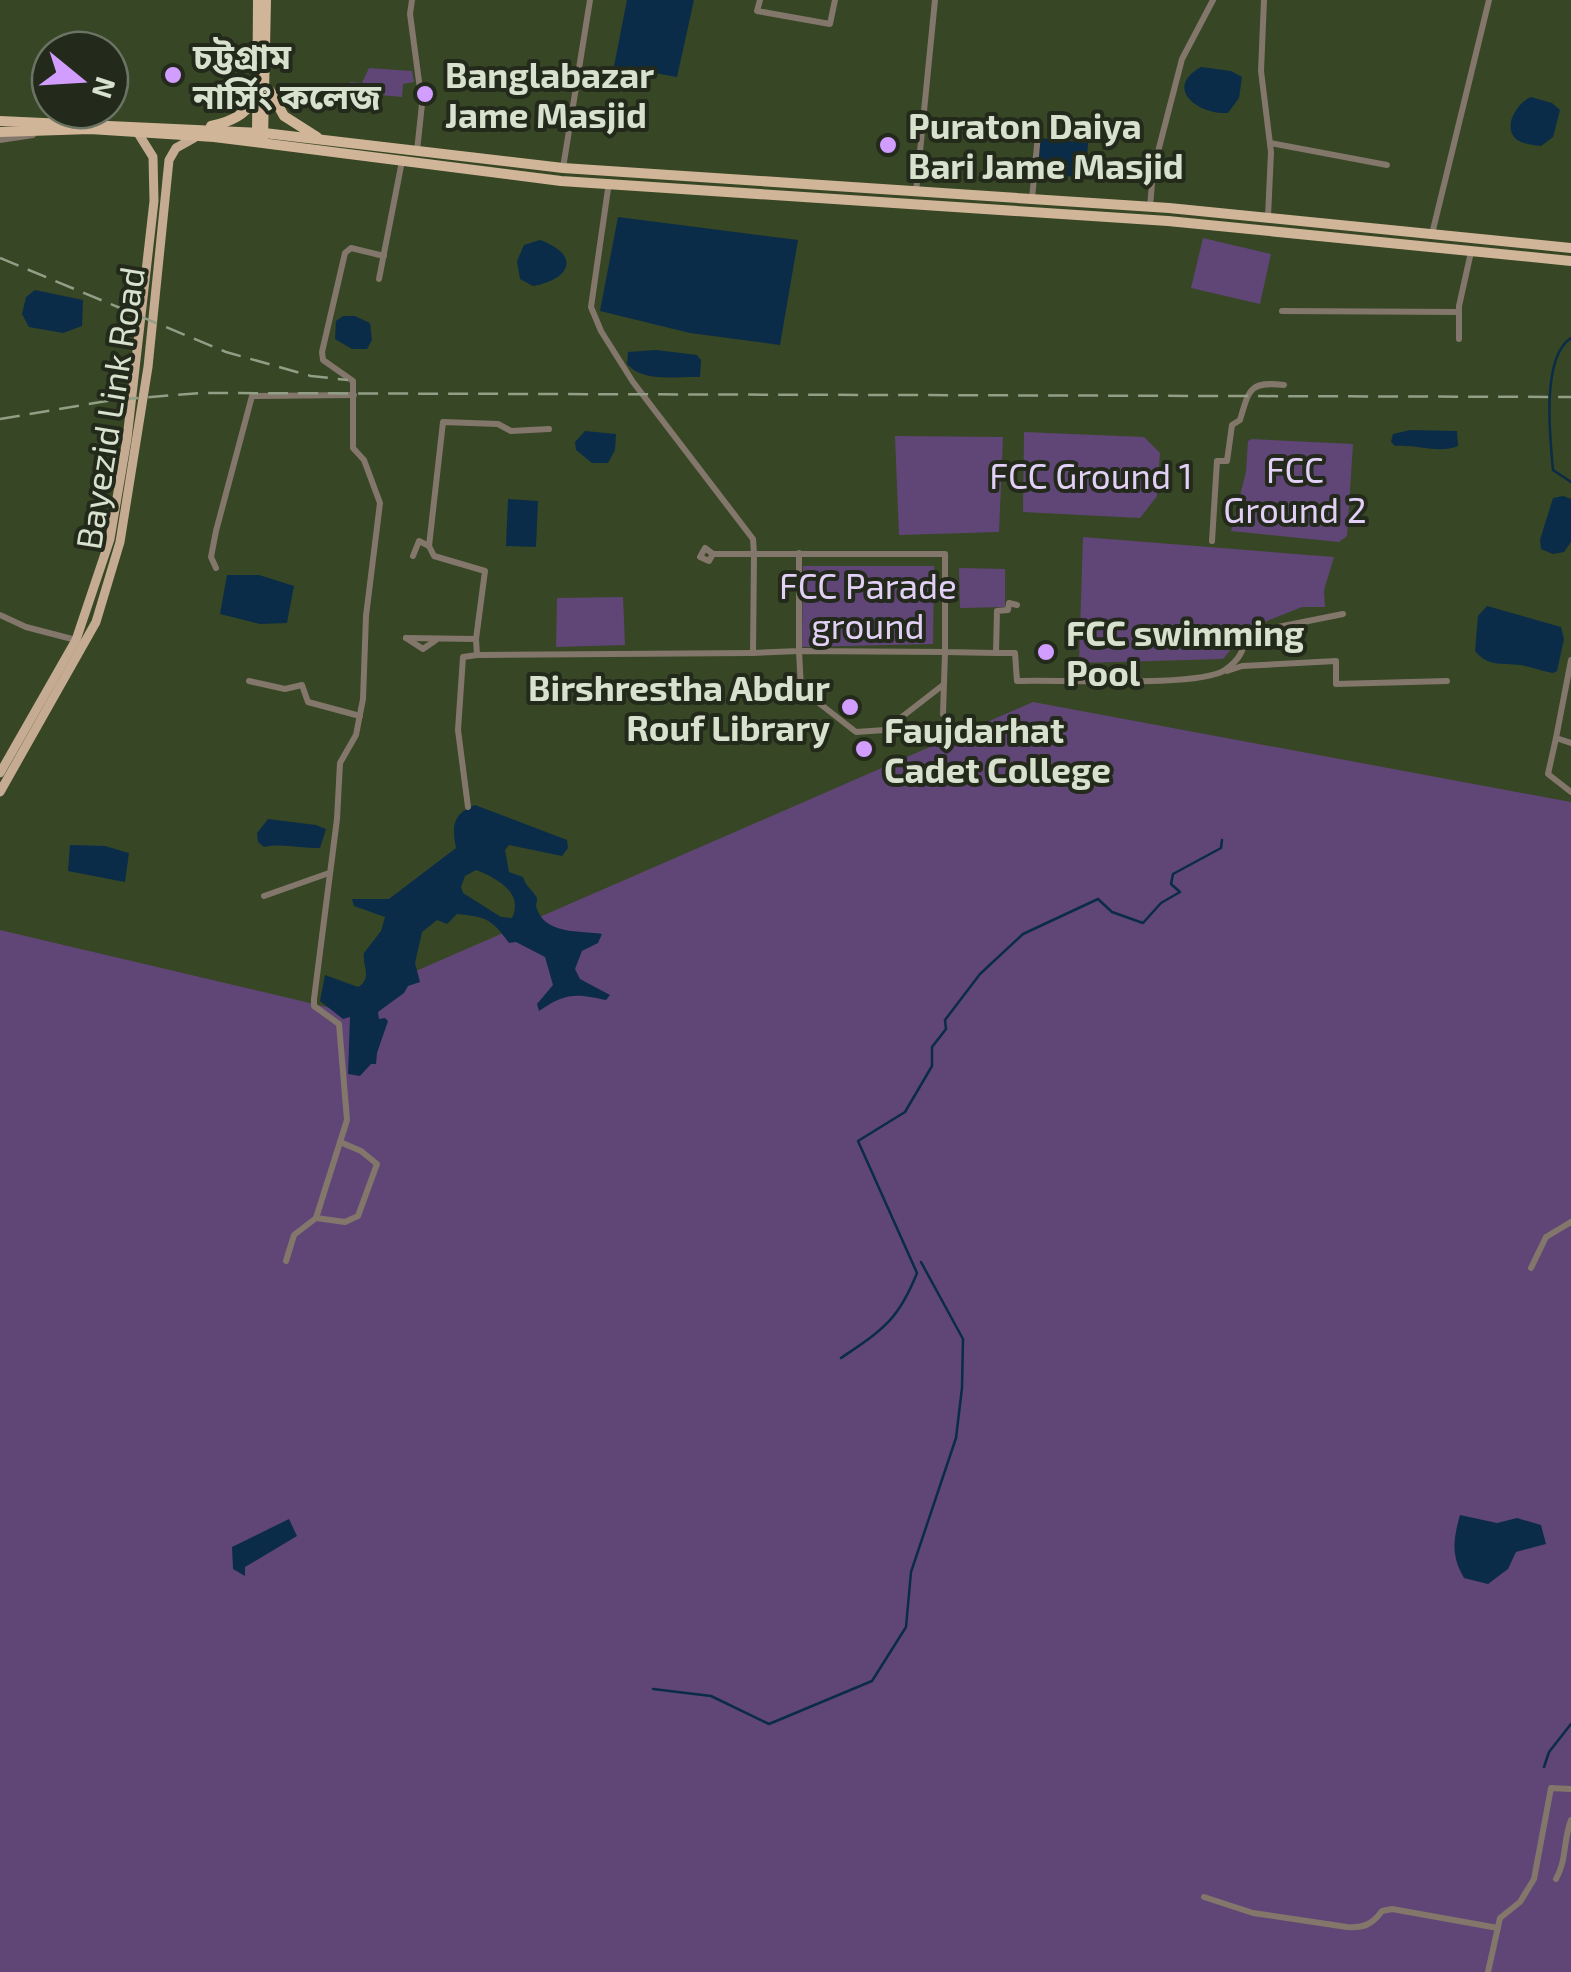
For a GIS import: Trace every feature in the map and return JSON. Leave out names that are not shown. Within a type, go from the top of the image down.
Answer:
[{"type":"highway","points":[[99,130],[198,133],[251,107],[262,81],[258,0]]},
{"type":"highway","points":[[260,138],[266,0]]},
{"type":"highway","points":[[262,81],[284,116],[329,142]]},
{"type":"highway","points":[[0,119],[30,124]]},
{"type":"highway","points":[[0,136],[30,126]]},
{"type":"highway","points":[[130,127],[329,142],[563,168],[1268,217],[1571,248]]},
{"type":"highway","points":[[260,138],[503,175],[1168,221],[1571,261]]},
{"type":"main road","name":"Bayezid Link Road","points":[[0,774],[76,640],[115,540],[154,201],[151,152],[138,133]]},
{"type":"main road","name":"Bayezid Link Road","points":[[0,792],[96,622],[139,438],[172,154],[198,133]]},
{"type":"street","points":[[412,0],[410,14],[422,104],[416,152]]},
{"type":"street","points":[[563,168],[590,0]]},
{"type":"street","points":[[760,0],[757,10],[830,24],[835,0]]},
{"type":"street","points":[[916,193],[935,0]]},
{"type":"street","points":[[1150,208],[1153,170],[1182,59],[1213,0]]},
{"type":"street","points":[[1264,0],[1260,72],[1270,143],[1268,217]]},
{"type":"street","points":[[1432,234],[1489,0]]},
{"type":"street","points":[[0,119],[30,120]]},
{"type":"street","points":[[1032,200],[1039,124]]},
{"type":"street","points":[[1270,143],[1387,164]]},
{"type":"street","points":[[379,279],[402,160]]},
{"type":"street","points":[[609,170],[590,307],[633,382],[753,539],[754,653]]},
{"type":"street","points":[[286,1261],[294,1235],[316,1218],[347,1120],[339,1024],[314,1006],[340,763],[356,735],[360,716],[380,503],[364,460],[353,448],[353,381],[323,360],[322,352],[344,253],[351,248],[384,256]]},
{"type":"street","points":[[1459,339],[1459,312],[1471,252]]},
{"type":"street","points":[[1282,312],[1459,312]]},
{"type":"street","points":[[1212,542],[1217,462],[1227,461],[1232,425],[1240,420],[1246,397],[1254,387],[1262,382],[1284,384]]},
{"type":"street","points":[[216,568],[211,557],[216,531],[252,396],[354,396]]},
{"type":"street","points":[[477,655],[485,570],[434,556],[429,546],[443,422],[498,424],[510,431],[549,429]]},
{"type":"street","points":[[413,556],[416,540],[429,546]]},
{"type":"street","points":[[799,553],[802,689],[856,732],[885,730],[943,685]]},
{"type":"street","points":[[713,554],[946,554],[943,714]]},
{"type":"street","points":[[996,652],[997,611],[1008,610],[1009,604],[1016,605]]},
{"type":"street","points":[[1222,672],[1244,653],[1248,633],[1343,614]]},
{"type":"street","points":[[0,615],[76,640]]},
{"type":"street","points":[[436,639],[476,639]]},
{"type":"street","points":[[468,808],[460,754],[463,657],[477,655],[996,652],[1015,653],[1017,681],[1193,680],[1242,666],[1336,661],[1336,684],[1447,681]]},
{"type":"street","points":[[1571,660],[1548,774],[1571,792]]},
{"type":"street","points":[[249,680],[285,689],[302,685],[308,702],[360,716]]},
{"type":"street","points":[[1556,738],[1571,743]]},
{"type":"street","points":[[264,896],[329,873]]},
{"type":"street","points":[[316,1218],[344,1222],[358,1216],[373,1178],[376,1164],[361,1151],[340,1142]]},
{"type":"street","points":[[1531,1268],[1546,1237],[1571,1222]]},
{"type":"street","points":[[1488,1972],[1500,1918],[1520,1902],[1534,1880],[1551,1788],[1571,1789]]},
{"type":"street","points":[[1556,1878],[1564,1865],[1566,1832],[1571,1820]]},
{"type":"street","points":[[1204,1897],[1254,1913],[1362,1928],[1382,1911],[1392,1909],[1498,1928]]},
{"type":"green space","points":[[369,68],[412,71],[414,82],[403,84],[402,97],[348,92],[350,82],[362,83]]},
{"type":"green space","points":[[1203,238],[1271,254],[1260,304],[1191,288]]},
{"type":"green space","name":"FCC Ground 1","points":[[1024,432],[1144,437],[1160,453],[1157,496],[1140,518],[1023,512]]},
{"type":"green space","points":[[895,436],[1003,437],[999,532],[899,535]]},
{"type":"green space","name":"FCC Ground 2","points":[[1248,441],[1353,444],[1347,536],[1339,542],[1231,531],[1246,472]]},
{"type":"green space","points":[[1083,537],[1334,557],[1324,590],[1325,607],[1302,607],[1249,628],[1223,659],[1079,663]]},
{"type":"green space","name":"FCC Parade ground","points":[[803,566],[934,566],[933,644],[802,647]]},
{"type":"green space","points":[[959,568],[1005,569],[1005,607],[960,608]]},
{"type":"green space","points":[[623,597],[625,645],[556,647],[557,598]]},
{"type":"green space","points":[[1033,702],[1571,802],[1571,1972],[0,1972],[0,930],[331,1008]]},
{"type":"water","points":[[627,0],[694,0],[677,77],[614,66]]},
{"type":"water","points":[[1201,67],[1231,71],[1242,77],[1239,98],[1228,113],[1206,110],[1189,99],[1185,83]]},
{"type":"water","points":[[1531,97],[1552,103],[1560,110],[1553,137],[1541,146],[1518,141],[1512,134],[1511,121],[1517,109]]},
{"type":"water","points":[[1040,138],[1088,143],[1087,158],[1077,164],[1075,177],[1036,173]]},
{"type":"water","points":[[618,217],[798,240],[780,345],[690,333],[600,311]]},
{"type":"water","points":[[540,240],[562,253],[566,266],[556,278],[533,286],[520,279],[517,261],[524,245]]},
{"type":"water","points":[[35,290],[83,300],[82,326],[63,333],[29,327],[22,314],[26,297]]},
{"type":"water","points":[[343,316],[355,316],[370,323],[372,340],[367,349],[352,349],[335,339],[336,321]]},
{"type":"water","points":[[656,350],[697,355],[701,360],[700,377],[651,376],[627,364],[628,352]]},
{"type":"water","points":[[1410,430],[1457,431],[1458,446],[1435,449],[1395,446],[1391,442],[1393,434]]},
{"type":"water","points":[[585,431],[616,434],[615,450],[608,463],[592,463],[576,450],[575,442]]},
{"type":"water","points":[[1553,498],[1571,499],[1571,542],[1564,552],[1553,554],[1541,549],[1540,540]]},
{"type":"water","points":[[508,499],[538,501],[536,547],[506,546]]},
{"type":"water","points":[[227,575],[259,575],[294,586],[287,623],[260,624],[220,614]]},
{"type":"water","points":[[1487,606],[1561,627],[1564,639],[1557,671],[1496,663],[1480,656],[1475,651],[1478,616]]},
{"type":"water","points":[[475,805],[567,840],[568,848],[562,856],[509,845],[505,850],[509,872],[523,877],[537,898],[540,916],[547,922],[564,930],[602,934],[598,943],[582,951],[575,969],[580,979],[610,995],[606,1000],[571,996],[539,1011],[537,1004],[553,985],[545,957],[516,942],[509,943],[497,928],[481,918],[457,914],[447,924],[437,920],[422,932],[415,963],[420,982],[408,986],[378,1012],[379,1019],[388,1021],[376,1064],[360,1076],[348,1074],[350,1017],[343,1019],[320,1001],[325,975],[358,987],[366,976],[364,953],[381,931],[385,917],[354,906],[352,899],[389,899],[456,848],[455,822]],"holes":[[[476,870],[500,882],[511,894],[515,909],[512,918],[501,917],[463,893],[465,876]]]},
{"type":"water","points":[[268,819],[326,829],[320,848],[264,847],[258,842],[257,833]]},
{"type":"water","points":[[70,845],[105,846],[129,853],[125,882],[68,871]]},
{"type":"water","points":[[1460,1515],[1497,1523],[1517,1518],[1541,1525],[1546,1544],[1516,1552],[1508,1569],[1488,1584],[1464,1578],[1454,1548]]},
{"type":"water","points":[[289,1519],[297,1536],[245,1567],[245,1576],[233,1569],[232,1547]]},
{"type":"waterway","points":[[1571,338],[1555,362],[1549,419],[1553,470],[1571,482]]},
{"type":"waterway","points":[[841,1358],[887,1323],[903,1303],[917,1273],[858,1141],[905,1112],[932,1066],[932,1047],[946,1029],[945,1020],[980,974],[1023,934],[1098,899],[1112,912],[1143,923],[1161,903],[1180,892],[1171,884],[1173,874],[1221,848],[1222,840]]},
{"type":"waterway","points":[[653,1689],[711,1696],[769,1724],[872,1681],[906,1627],[911,1572],[956,1438],[962,1388],[963,1339],[921,1262]]},
{"type":"waterway","points":[[1544,1767],[1549,1752],[1571,1724]]},
{"type":"railway","points":[[0,258],[226,352],[311,376],[348,380]]},
{"type":"railway","points":[[0,419],[113,400],[201,393],[1571,397]]},
{"type":"place","name":"চট্টগ্রাম নার্সিং কলেজ","points":[[173,75]]},
{"type":"place","name":"Banglabazar Jame Masjid","points":[[425,94]]},
{"type":"place","name":"Puraton Daiya Bari Jame Masjid","points":[[888,145]]},
{"type":"place","name":"FCC swimming Pool","points":[[1046,652]]},
{"type":"place","name":"Birshrestha Abdur Rouf Library","points":[[850,707]]},
{"type":"place","name":"Faujdarhat Cadet College","points":[[864,749]]}]
